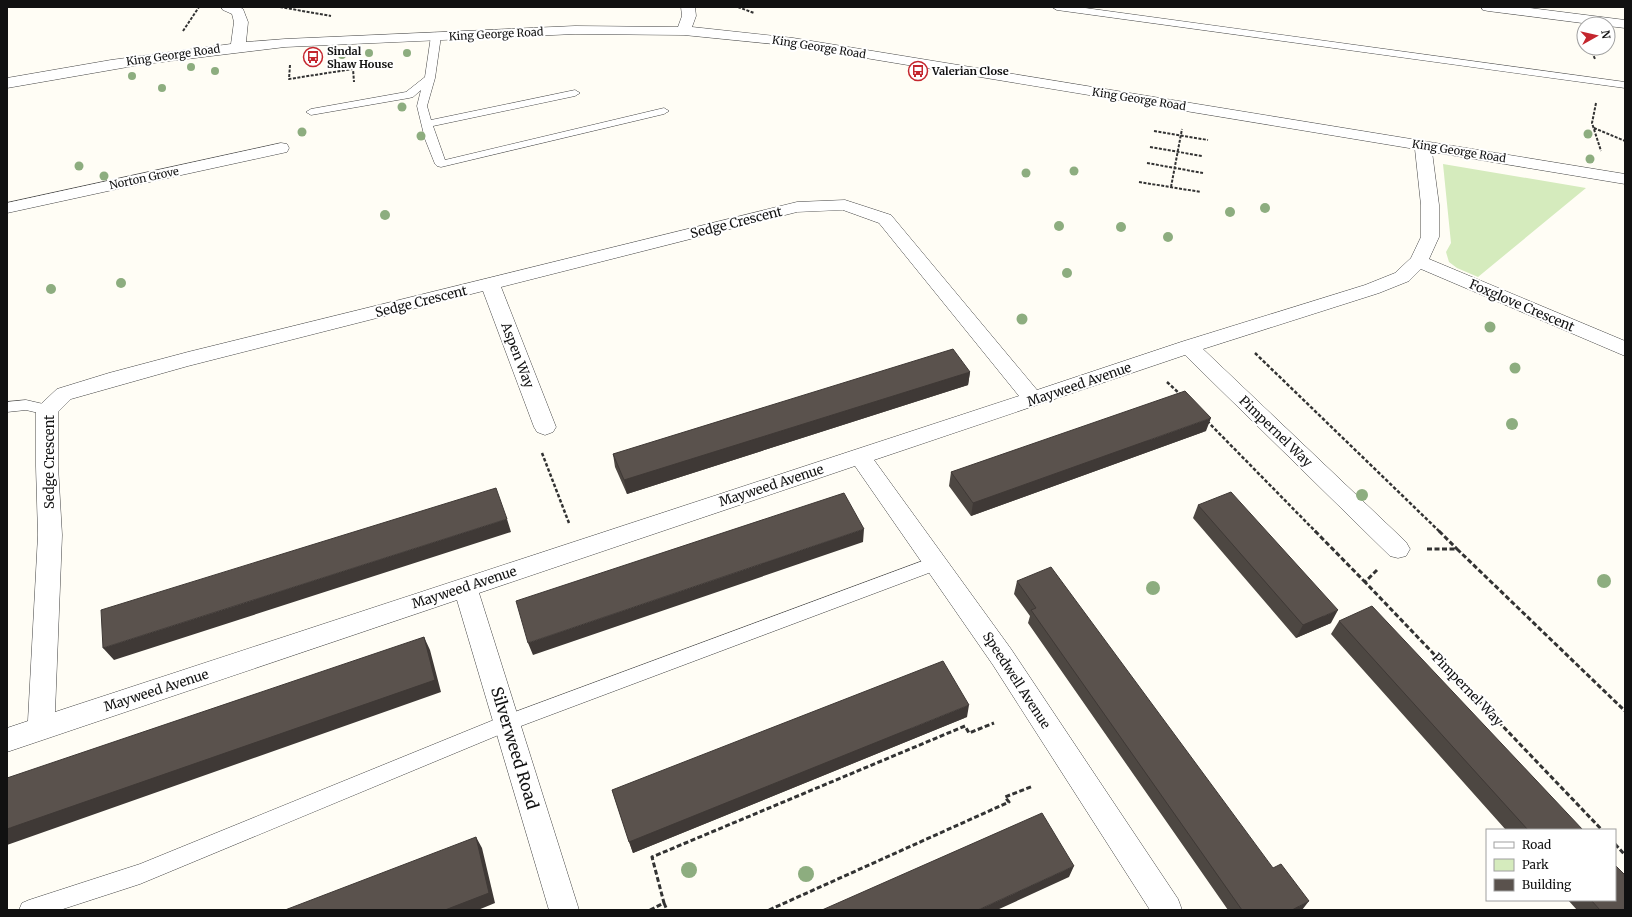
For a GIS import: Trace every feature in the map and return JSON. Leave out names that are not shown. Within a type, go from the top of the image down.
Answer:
[{"type":"street","points":[[228,7],[238,12],[241,19],[238,47]]},
{"type":"street","points":[[684,31],[689,16],[688,7]]},
{"type":"street","points":[[1488,7],[1625,24]]},
{"type":"street","name":"King George Road","points":[[7,83],[126,62],[238,47],[293,43],[574,30],[684,31],[793,42],[1625,179]]},
{"type":"street","name":"Mayweed Avenue","points":[[7,740],[1188,347],[1372,289],[1402,277],[1418,261],[1430,237],[1430,205],[1423,146]]},
{"type":"street","name":"Norton Grove","points":[[7,208],[281,148]]},
{"type":"street","name":"Sedge Crescent","points":[[41,728],[50,536],[47,466],[47,410],[64,394],[109,380],[188,359],[797,207],[845,205],[885,219],[1033,399]]},
{"type":"street","name":"Foxglove Crescent","points":[[1418,261],[1625,349]]},
{"type":"street","name":"Aspen Way","points":[[490,284],[545,427]]},
{"type":"street","name":"Pimpernel Way","points":[[1188,347],[1398,549]]},
{"type":"street","name":"Speedwell Avenue","points":[[860,456],[1002,657],[1167,910]]},
{"type":"street","name":"Silverweed Road","points":[[465,587],[564,910]]},
{"type":"lane","points":[[1057,7],[1625,85]]},
{"type":"lane","points":[[436,36],[430,78],[422,106],[441,164],[664,111]]},
{"type":"lane","points":[[311,112],[409,94],[430,78]]},
{"type":"lane","points":[[427,124],[575,93]]},
{"type":"lane","points":[[7,407],[26,405],[47,410]]},
{"type":"lane","points":[[29,910],[140,874],[507,724],[936,563]]},
{"type":"path","points":[[293,43],[289,79],[353,69],[356,104]]},
{"type":"path","points":[[1594,56],[1602,74],[1592,123],[1608,176]]},
{"type":"path","points":[[1171,187],[1187,107]]},
{"type":"path","points":[[1594,128],[1625,141]]},
{"type":"path","points":[[1154,131],[1208,140]]},
{"type":"path","points":[[1150,147],[1202,156]]},
{"type":"path","points":[[1148,164],[1203,173]]},
{"type":"path","points":[[1140,182],[1201,192]]},
{"type":"path","points":[[1234,333],[1625,711]]},
{"type":"path","points":[[1147,361],[1186,401]]},
{"type":"path","name":"Pimpernel Way","points":[[1203,418],[1365,582],[1601,829]]},
{"type":"path","points":[[545,427],[536,439],[579,549]]},
{"type":"path","points":[[1365,582],[1398,549],[1457,549]]},
{"type":"path","points":[[667,910],[652,857],[965,726],[969,733],[994,723]]},
{"type":"path","points":[[769,910],[1009,802],[1006,797],[1034,786]]},
{"type":"path","points":[[1616,845],[1625,855]]},
{"type":"path","points":[[650,910],[664,903]]},
{"type":"green space","points":[[1443,164],[1586,188],[1478,277],[1457,268],[1449,262],[1446,252],[1451,243]]},
{"type":"building","points":[[953,349],[970,372],[624,480],[613,454]]},
{"type":"building","points":[[1185,391],[1211,418],[973,503],[951,472]]},
{"type":"building","points":[[496,488],[507,519],[103,648],[101,610]]},
{"type":"building","points":[[1231,492],[1338,610],[1303,625],[1198,505]]},
{"type":"building","points":[[844,493],[864,529],[528,643],[516,601]]},
{"type":"building","points":[[1051,567],[1273,868],[1281,864],[1309,901],[1292,910],[1242,910],[1031,610],[1036,608],[1017,581]]},
{"type":"building","points":[[1372,606],[1582,829],[1527,829],[1339,621]]},
{"type":"building","points":[[424,637],[435,680],[7,829],[7,778]]},
{"type":"building","points":[[943,661],[969,705],[629,842],[612,790]]},
{"type":"building","points":[[1042,813],[1074,866],[978,910],[822,910]]},
{"type":"building","points":[[476,837],[489,893],[445,910],[285,910]]},
{"type":"building","points":[[1616,866],[1625,875],[1625,910],[1600,910],[1592,901],[1616,901]]},
{"type":"place","name":"Sindal Shaw House","points":[[313,57]]},
{"type":"place","name":"Valerian Close","points":[[918,71]]}]
